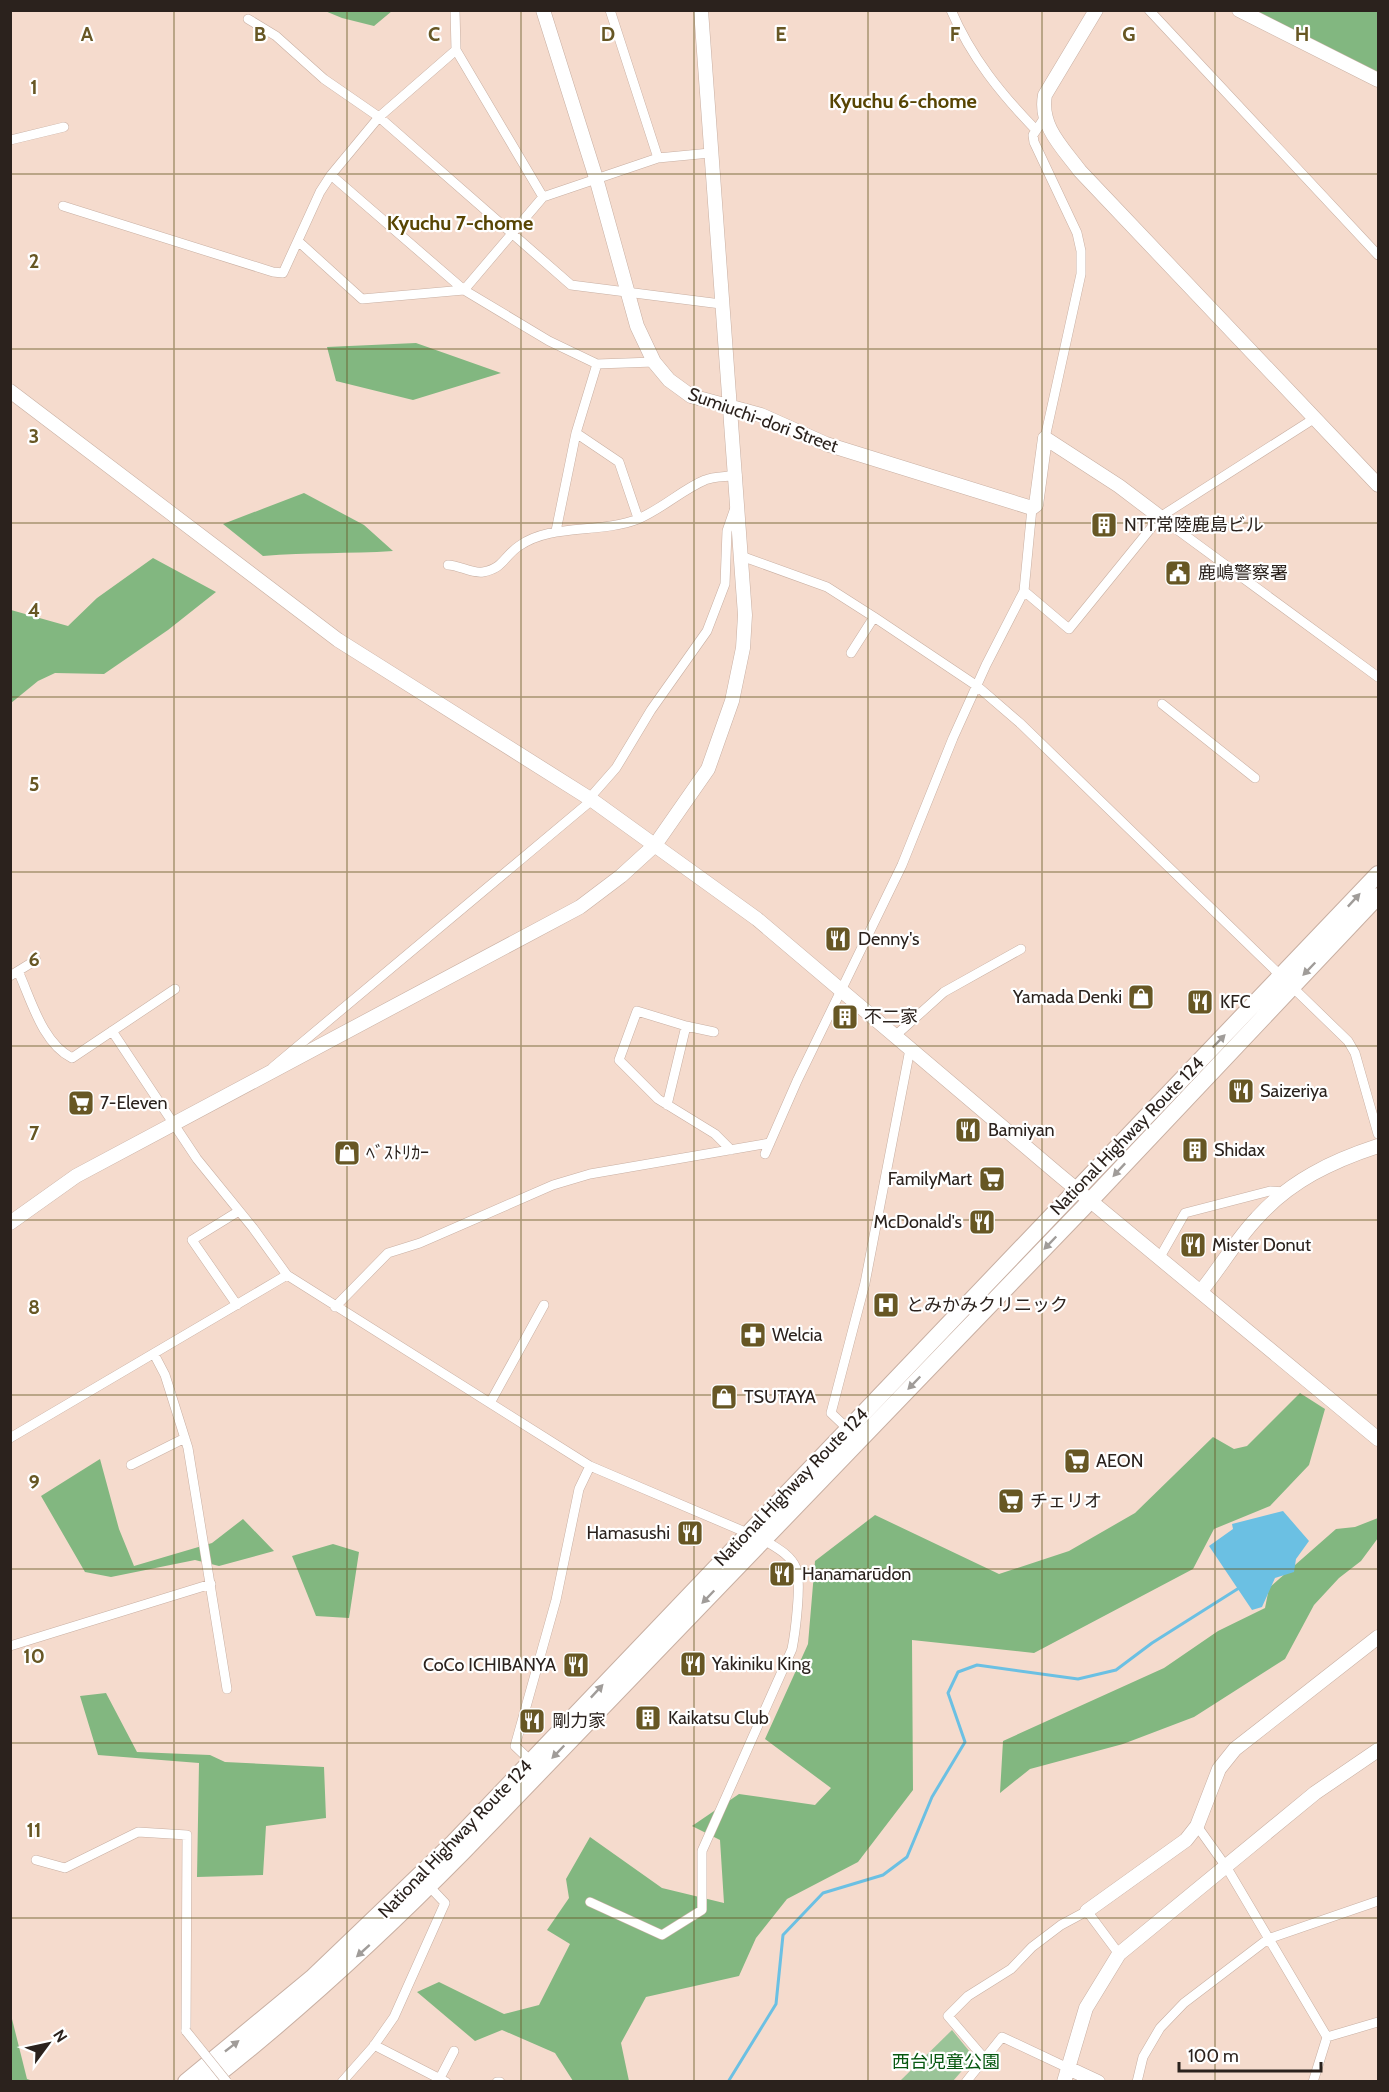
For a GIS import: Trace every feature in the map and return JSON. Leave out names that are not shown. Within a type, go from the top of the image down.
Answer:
[{"type":"highway","name":"National Highway Route 124","points":[[853,1434],[1090,1200],[1287,982],[1378,874]]},
{"type":"highway","name":"National Highway Route 124","points":[[208,2082],[322,1988],[853,1434],[1077,1189],[1287,982],[1378,896]]},
{"type":"highway","name":"National Highway Route 124","points":[[186,2082],[424,1882]]},
{"type":"street","points":[[455,10],[456,50],[543,196]]},
{"type":"street","name":"Sumiuchi-dori Street","points":[[543,10],[596,178],[638,326],[654,362],[669,380],[691,396],[761,415],[825,444],[1032,508]]},
{"type":"street","points":[[610,10],[658,158]]},
{"type":"street","points":[[10,1222],[76,1176],[580,907],[621,876],[655,844],[708,769],[732,701],[744,648],[745,615],[737,475],[721,304],[701,10]]},
{"type":"street","points":[[951,10],[982,67],[1001,93],[1036,130]]},
{"type":"street","points":[[1096,10],[1050,84],[1043,108],[1051,132],[1080,171],[1378,485]]},
{"type":"street","points":[[1149,10],[1378,255]]},
{"type":"street","points":[[1239,10],[1378,80]]},
{"type":"street","points":[[248,19],[276,36],[324,80],[379,117],[571,285],[721,304]]},
{"type":"street","points":[[63,206],[273,272],[283,273],[320,192],[331,175],[379,117],[456,50]]},
{"type":"street","points":[[765,1154],[902,865],[977,686],[1024,591],[1032,508],[1036,506],[1045,438],[1081,274],[1082,251],[1077,233],[1034,142],[1036,130],[1045,117]]},
{"type":"street","points":[[10,140],[64,127]]},
{"type":"street","points":[[298,241],[362,299],[464,290],[543,196],[658,158],[710,153]]},
{"type":"street","points":[[331,175],[464,290],[549,341],[597,364],[654,362]]},
{"type":"street","points":[[556,531],[576,433],[597,364]]},
{"type":"street","points":[[10,391],[243,570],[357,652],[591,800],[757,919],[1378,1439]]},
{"type":"street","points":[[1024,591],[1069,629],[1160,517],[1315,418]]},
{"type":"street","points":[[576,433],[619,462],[638,518]]},
{"type":"street","points":[[1045,438],[1119,486],[1378,677]]},
{"type":"street","points":[[448,565],[458,565],[479,573],[498,568],[518,546],[556,531],[609,528],[638,518],[706,479],[737,475]]},
{"type":"street","points":[[270,1071],[285,1055],[468,906],[591,800],[594,793],[616,768],[651,710],[707,631],[725,584],[727,531],[738,499]]},
{"type":"street","points":[[741,556],[827,587],[977,686],[1021,724],[1348,1041],[1355,1053],[1378,1134]]},
{"type":"street","points":[[850,653],[874,617]]},
{"type":"street","points":[[1162,704],[1255,778]]},
{"type":"street","points":[[895,1036],[944,992],[1021,949]]},
{"type":"street","points":[[36,960],[14,973],[44,1028],[63,1053],[72,1058],[175,989]]},
{"type":"street","points":[[714,1032],[637,1011],[619,1060],[658,1100],[715,1134],[731,1150]]},
{"type":"street","points":[[667,1105],[686,1026]]},
{"type":"street","points":[[112,1031],[172,1124],[287,1275],[590,1466],[756,1536],[784,1553],[796,1568],[796,1626],[792,1649],[702,1851],[702,1910],[662,1935],[590,1902]]},
{"type":"street","points":[[853,1434],[831,1413],[864,1284],[910,1049]]},
{"type":"street","points":[[335,1307],[388,1253],[420,1243],[553,1185],[590,1174],[770,1143]]},
{"type":"street","points":[[1201,1291],[1256,1218],[1286,1192],[1317,1170],[1378,1146]]},
{"type":"street","points":[[1160,1257],[1185,1213],[1270,1191],[1286,1192]]},
{"type":"street","points":[[237,1305],[192,1240],[239,1211]]},
{"type":"street","points":[[10,1438],[287,1275]]},
{"type":"street","points":[[490,1403],[544,1305]]},
{"type":"street","points":[[154,1354],[165,1375],[185,1438],[227,1689]]},
{"type":"street","points":[[131,1465],[185,1438]]},
{"type":"street","points":[[536,1766],[515,1746],[556,1600],[579,1489],[590,1466]]},
{"type":"street","points":[[10,1646],[211,1584]]},
{"type":"street","points":[[984,2058],[948,2016],[968,1996],[1011,1969],[1032,1947],[1054,1930],[1087,1911],[1186,1840],[1197,1826],[1219,1769],[1235,1749],[1377,1641]]},
{"type":"street","points":[[1066,2075],[1086,2008],[1119,1954],[1227,1868],[1315,1793],[1378,1750]]},
{"type":"street","points":[[1197,1826],[1227,1868],[1327,2037],[1313,2082]]},
{"type":"street","points":[[36,1860],[65,1868],[138,1832],[187,1835],[186,2031],[227,2082]]},
{"type":"street","points":[[342,2082],[374,2045],[394,2017],[445,1903],[424,1882]]},
{"type":"street","points":[[1137,2082],[1143,2057],[1160,2028],[1184,2002],[1268,1939],[1378,1901]]},
{"type":"street","points":[[1087,1911],[1119,1954]]},
{"type":"street","points":[[1327,2037],[1378,2022]]},
{"type":"street","points":[[966,2082],[1002,2037],[1066,2075],[1098,2082]]},
{"type":"street","points":[[374,2045],[443,2080],[454,2051]]},
{"type":"green space","points":[[325,11],[392,11],[374,26]]},
{"type":"green space","points":[[1249,11],[1378,11],[1378,73],[1253,13]]},
{"type":"green space","points":[[416,343],[501,373],[413,400],[336,381],[327,347]]},
{"type":"green space","points":[[304,493],[364,525],[393,551],[263,556],[223,524]]},
{"type":"green space","points":[[153,558],[216,592],[168,630],[104,674],[55,673],[38,681],[11,703],[11,610],[68,626],[97,598]]},
{"type":"green space","points":[[1300,1393],[1325,1409],[1309,1465],[1270,1506],[1214,1529],[1193,1569],[1034,1653],[912,1640],[913,1790],[858,1862],[787,1899],[756,1938],[739,1976],[646,1997],[621,2043],[629,2081],[573,2081],[555,2053],[502,2030],[475,2041],[417,1992],[439,1982],[504,2014],[539,2005],[570,1944],[547,1930],[569,1898],[566,1879],[590,1837],[662,1888],[724,1903],[720,1840],[692,1826],[739,1794],[815,1805],[831,1788],[765,1739],[808,1644],[815,1561],[875,1515],[999,1574],[1069,1551],[1135,1513],[1213,1437],[1234,1449],[1247,1446]]},
{"type":"green space","points":[[100,1459],[119,1529],[134,1566],[212,1543],[243,1519],[274,1551],[219,1566],[195,1560],[111,1577],[85,1572],[41,1496]]},
{"type":"green space","points":[[1378,1518],[1378,1538],[1361,1561],[1339,1578],[1314,1605],[1285,1659],[1194,1717],[1123,1744],[1030,1769],[1000,1793],[1003,1741],[1164,1668],[1218,1631],[1265,1608],[1269,1588],[1336,1529],[1355,1527]]},
{"type":"green space","points":[[333,1544],[359,1552],[349,1618],[316,1616],[292,1556]]},
{"type":"green space","points":[[106,1693],[137,1752],[210,1755],[225,1762],[324,1767],[326,1818],[266,1826],[263,1875],[197,1877],[199,1763],[98,1755],[80,1696]]},
{"type":"green space","points":[[11,2015],[27,2079],[33,2081],[11,2081]]},
{"type":"green space","name":"西台児童公園","points":[[952,2030],[974,2057],[953,2081],[900,2081]]},
{"type":"water","points":[[1283,1511],[1309,1541],[1296,1559],[1294,1572],[1275,1578],[1262,1607],[1252,1610],[1209,1546],[1233,1529],[1232,1524]]},
{"type":"waterway","points":[[728,2082],[776,2004],[783,1935],[823,1893],[883,1875],[907,1857],[932,1797],[965,1742],[948,1693],[958,1672],[977,1665],[1078,1679],[1116,1670],[1152,1643],[1239,1588]]},
{"type":"place","name":"NTT常陸鹿島ビル","points":[[1104,525]]},
{"type":"place","name":"鹿嶋警察署","points":[[1178,573]]},
{"type":"place","name":"Denny's","points":[[838,939]]},
{"type":"place","name":"Yamada Denki","points":[[1141,997]]},
{"type":"place","name":"KFC","points":[[1200,1002]]},
{"type":"place","name":"不二家","points":[[845,1017]]},
{"type":"place","name":"Saizeriya","points":[[1241,1091]]},
{"type":"place","name":"7-Eleven","points":[[81,1103]]},
{"type":"place","name":"Bamiyan","points":[[968,1130]]},
{"type":"place","name":"Shidax","points":[[1195,1150]]},
{"type":"place","name":"ﾍﾞｽﾄﾘｶｰ","points":[[347,1153]]},
{"type":"place","name":"FamilyMart","points":[[992,1179]]},
{"type":"place","name":"McDonald's","points":[[982,1222]]},
{"type":"place","name":"Mister Donut","points":[[1193,1245]]},
{"type":"place","name":"とみかみクリニック","points":[[886,1305]]},
{"type":"place","name":"Welcia","points":[[753,1335]]},
{"type":"place","name":"TSUTAYA","points":[[724,1397]]},
{"type":"place","name":"AEON","points":[[1077,1461]]},
{"type":"place","name":"チェリオ","points":[[1011,1501]]},
{"type":"place","name":"Hamasushi","points":[[690,1533]]},
{"type":"place","name":"Hanamarūdon","points":[[782,1574]]},
{"type":"place","name":"Yakiniku King","points":[[693,1664]]},
{"type":"place","name":"CoCo ICHIBANYA","points":[[576,1665]]},
{"type":"place","name":"Kaikatsu Club","points":[[648,1718]]},
{"type":"place","name":"剛力家","points":[[532,1721]]},
{"type":"district","name":"Kyuchu 6-chome","points":[[903,101]]},
{"type":"district","name":"Kyuchu 7-chome","points":[[460,223]]}]
